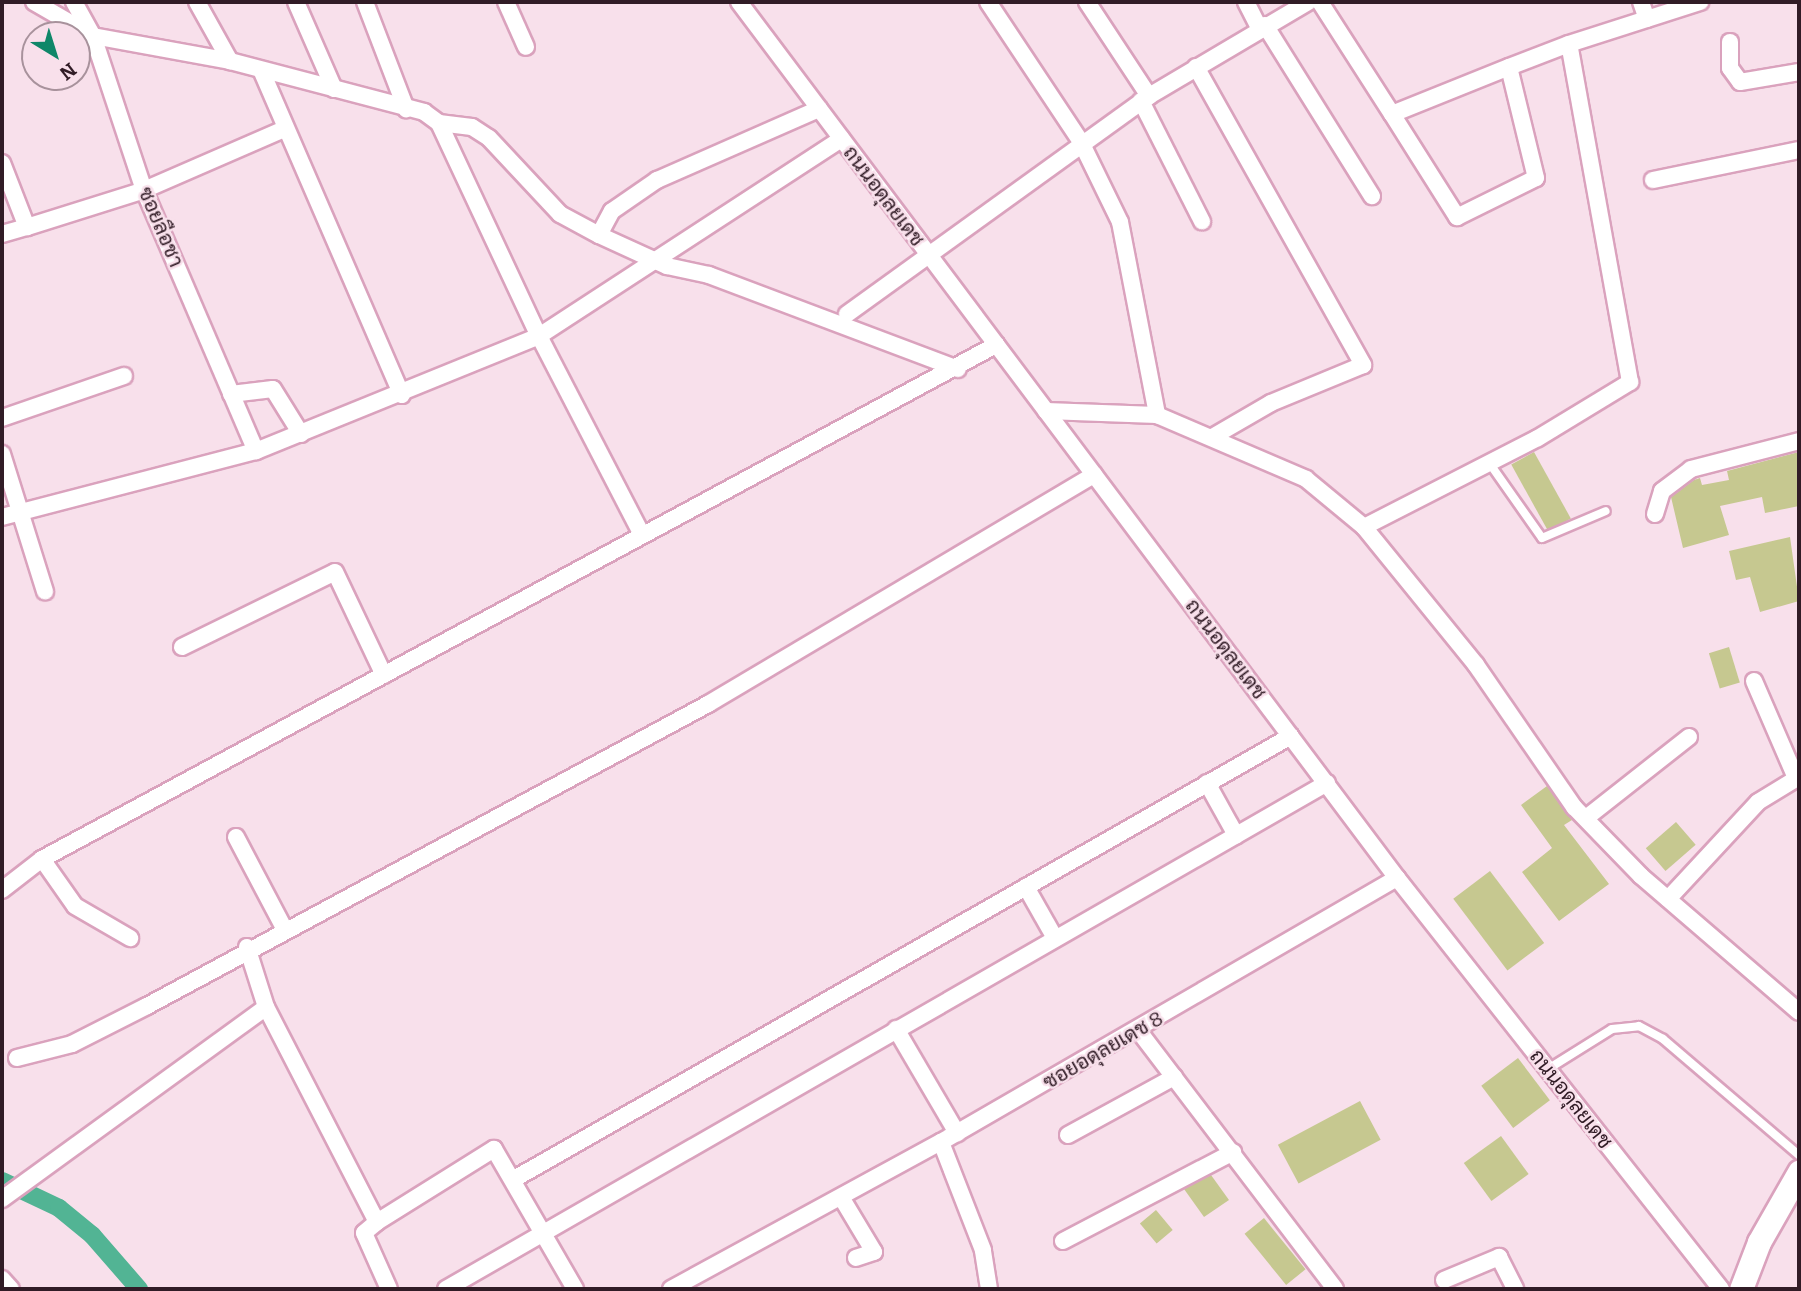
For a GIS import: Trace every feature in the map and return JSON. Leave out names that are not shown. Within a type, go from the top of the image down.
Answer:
[{"type":"street","points":[[34,2],[93,36],[230,61],[262,72],[406,109],[439,123],[472,127],[489,138],[560,214],[599,235],[656,261],[958,369]]},
{"type":"street","name":"ซอยลือชา","points":[[74,2],[93,36],[144,190],[256,451]]},
{"type":"street","points":[[197,2],[230,61]]},
{"type":"street","points":[[295,2],[334,89]]},
{"type":"street","points":[[365,2],[406,109]]},
{"type":"street","points":[[506,2],[526,47]]},
{"type":"street","name":"ถนนอดุลยเดช","points":[[739,2],[1398,878],[1721,1289]]},
{"type":"street","points":[[988,2],[1081,142],[1120,222],[1157,415]]},
{"type":"street","points":[[1087,2],[1145,99],[1202,221]]},
{"type":"street","points":[[1245,2],[1372,195]]},
{"type":"street","points":[[847,314],[1081,142],[1196,67],[1308,2]]},
{"type":"street","points":[[1320,2],[1457,217],[1536,178],[1509,67]]},
{"type":"street","points":[[1641,2],[1647,19]]},
{"type":"street","points":[[1392,114],[1569,44],[1700,2]]},
{"type":"street","points":[[1730,43],[1730,68],[1740,82],[1799,72]]},
{"type":"street","points":[[1364,527],[1490,464],[1630,382],[1569,44]]},
{"type":"street","points":[[1196,67],[1363,365],[1271,403],[1214,436]]},
{"type":"street","points":[[262,72],[284,129],[402,395]]},
{"type":"street","points":[[599,235],[612,211],[657,180],[819,109]]},
{"type":"street","points":[[439,123],[538,336],[642,535]]},
{"type":"street","points":[[2,234],[144,190],[284,129]]},
{"type":"street","points":[[2,517],[22,509],[256,451],[402,395],[538,336],[841,139]]},
{"type":"street","points":[[1653,180],[1799,150]]},
{"type":"street","points":[[2,163],[27,227]]},
{"type":"street","points":[[2,890],[43,859],[642,535],[958,369],[996,345]]},
{"type":"street","points":[[2,418],[124,376]]},
{"type":"street","points":[[231,394],[273,389],[301,433]]},
{"type":"street","points":[[1046,411],[1157,415],[1214,436],[1306,479],[1364,527],[1476,665],[1586,818],[1668,899],[1799,1012]]},
{"type":"street","points":[[1655,514],[1662,491],[1690,470],[1799,441]]},
{"type":"street","points":[[2,454],[22,509],[46,591]]},
{"type":"street","points":[[17,1058],[72,1044],[247,947],[708,704],[1094,474]]},
{"type":"street","points":[[183,647],[335,572],[384,675]]},
{"type":"street","points":[[1668,899],[1758,802],[1797,777],[1754,681]]},
{"type":"street","points":[[513,1179],[1291,736]]},
{"type":"street","points":[[1586,818],[1689,737]]},
{"type":"street","points":[[1207,783],[1237,835]]},
{"type":"street","points":[[446,1289],[1326,783]]},
{"type":"street","points":[[236,837],[284,928]]},
{"type":"street","points":[[43,859],[75,906],[130,938]]},
{"type":"street","name":"ซอยอดุลยเดช 8","points":[[671,1289],[957,1133],[1398,878]]},
{"type":"street","points":[[1026,887],[1055,938]]},
{"type":"street","points":[[247,947],[266,1007],[377,1222]]},
{"type":"street","points":[[2,1199],[266,1007]]},
{"type":"street","points":[[897,1029],[957,1133]]},
{"type":"street","points":[[1138,1030],[1335,1289]]},
{"type":"street","points":[[1068,1135],[1174,1077]]},
{"type":"street","points":[[941,1142],[983,1250],[989,1289]]},
{"type":"street","points":[[388,1289],[364,1233],[377,1222],[494,1149],[545,1230],[575,1289]]},
{"type":"street","points":[[1063,1241],[1233,1152]]},
{"type":"street","points":[[1741,1289],[1759,1242],[1799,1172]]},
{"type":"street","points":[[841,1196],[874,1252],[856,1258]]},
{"type":"street","points":[[1444,1280],[1499,1257],[1515,1289]]},
{"type":"street","points":[[2,1279],[12,1289]]},
{"type":"lane","points":[[1490,464],[1542,538],[1606,511]]},
{"type":"lane","points":[[1548,1069],[1612,1029],[1639,1026],[1663,1039],[1799,1155]]},
{"type":"building","points":[[1534,452],[1571,518],[1548,531],[1511,465]]},
{"type":"building","points":[[1799,452],[1799,506],[1765,513],[1762,497],[1720,506],[1729,535],[1683,548],[1671,497],[1694,480],[1700,478],[1702,485],[1729,480],[1727,471]]},
{"type":"building","points":[[1790,537],[1799,601],[1760,612],[1750,577],[1736,580],[1729,551]]},
{"type":"building","points":[[1729,647],[1740,682],[1720,689],[1709,653]]},
{"type":"building","points":[[1547,786],[1572,820],[1564,825],[1609,884],[1559,921],[1522,872],[1552,848],[1521,805]]},
{"type":"building","points":[[1676,822],[1696,845],[1665,871],[1646,848]]},
{"type":"building","points":[[1490,871],[1544,943],[1507,971],[1453,899]]},
{"type":"building","points":[[1518,1058],[1550,1100],[1513,1128],[1481,1086]]},
{"type":"building","points":[[1360,1101],[1381,1140],[1299,1184],[1278,1145]]},
{"type":"building","points":[[1501,1136],[1529,1174],[1491,1201],[1464,1163]]},
{"type":"building","points":[[1211,1175],[1229,1200],[1204,1217],[1184,1189]]},
{"type":"building","points":[[1156,1210],[1173,1230],[1157,1243],[1140,1223]]},
{"type":"building","points":[[1264,1218],[1306,1269],[1286,1285],[1245,1234]]},
{"type":"waterway","points":[[2,1181],[59,1208],[92,1235],[139,1289]]}]
